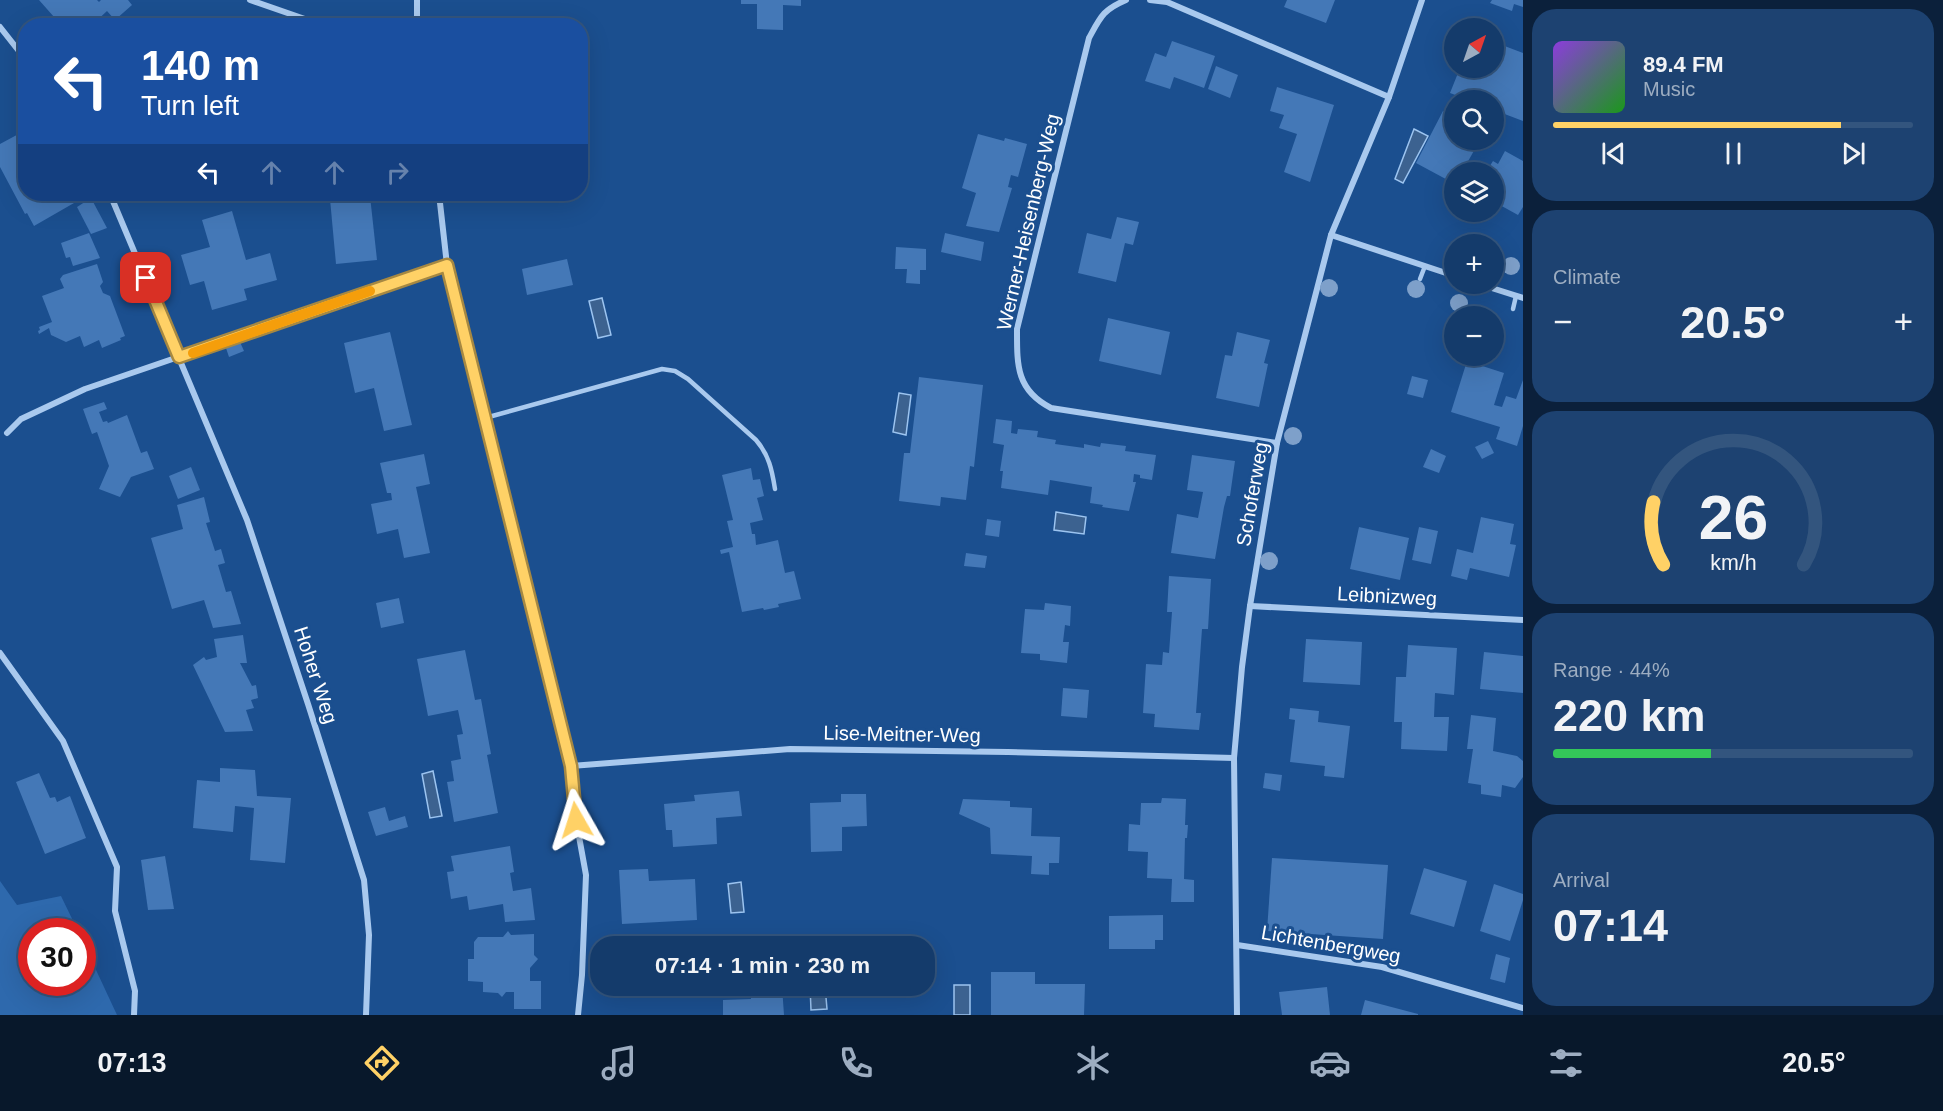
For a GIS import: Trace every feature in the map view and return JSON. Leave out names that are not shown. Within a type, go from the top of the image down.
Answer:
[{"type":"street","points":[[250,0],[302,18]]},
{"type":"street","points":[[417,0],[417,18]]},
{"type":"street","name":"Werner-Heisenberg-Weg","points":[[1126,0],[1110,7],[1100,18],[1089,38],[1017,329],[1017,358],[1024,386],[1036,400],[1051,408],[1276,442]]},
{"type":"street","points":[[1150,0],[1167,2],[1389,97]]},
{"type":"street","name":"Schoferweg","points":[[1238,1015],[1234,758],[1250,606],[1276,442],[1331,235],[1389,97],[1422,0]]},
{"type":"street","points":[[0,27],[18,50]]},
{"type":"street","name":"Hoher Weg","points":[[113,201],[247,520],[364,880],[369,935],[366,1015]]},
{"type":"street","points":[[440,201],[447,265],[571,766],[576,820],[586,875],[578,1015]]},
{"type":"street","points":[[1331,235],[1444,272]]},
{"type":"street","points":[[7,433],[21,419],[85,389],[447,265]]},
{"type":"street","points":[[1504,292],[1520,297]]},
{"type":"street","name":"Leibnizweg","points":[[1250,606],[1523,620]]},
{"type":"street","points":[[0,653],[63,741],[117,867],[115,911],[135,991],[134,1015]]},
{"type":"street","name":"Lise-Meitner-Weg","points":[[571,766],[790,749],[1234,758]]},
{"type":"street","name":"Lichtenbergweg","points":[[1237,945],[1382,967],[1523,1008]]},
{"type":"lane","points":[[1420,279],[1425,266]]},
{"type":"lane","points":[[1513,309],[1520,297]]},
{"type":"lane","points":[[485,418],[662,369],[675,371],[688,379],[765,450],[770,462],[775,489]]},
{"type":"shaded area","points":[[1414,129],[1428,136],[1403,183],[1395,179]]},
{"type":"shaded area","points":[[602,298],[611,335],[598,338],[589,301]]},
{"type":"shaded area","points":[[899,393],[911,395],[906,435],[893,432]]},
{"type":"shaded area","points":[[1056,512],[1086,517],[1084,534],[1054,530]]},
{"type":"shaded area","points":[[433,771],[442,816],[430,818],[422,774]]},
{"type":"shaded area","points":[[0,881],[17,905],[61,896],[72,918],[18,918],[18,996],[96,996],[96,970],[117,1015],[0,1015]]},
{"type":"shaded area","points":[[741,882],[744,912],[731,913],[728,884]]},
{"type":"shaded area","points":[[954,985],[970,985],[970,1015],[954,1015]]},
{"type":"shaded area","points":[[810,996],[826,996],[827,1009],[811,1010]]},
{"type":"building","points":[[39,0],[97,0],[99,2],[101,0],[128,0],[132,5],[117,18],[113,18],[107,11],[100,18],[55,18]]},
{"type":"building","points":[[741,0],[801,0],[801,6],[783,5],[783,30],[757,29],[757,4],[741,4]]},
{"type":"building","points":[[1287,0],[1335,0],[1326,23],[1284,7]]},
{"type":"building","points":[[1492,0],[1523,0],[1523,7],[1514,4],[1512,11],[1490,3]]},
{"type":"building","points":[[1172,41],[1215,56],[1204,88],[1174,77],[1170,89],[1145,81],[1155,53],[1166,57]]},
{"type":"building","points":[[1504,46],[1523,53],[1523,121],[1504,114],[1504,90],[1451,90],[1456,78],[1504,78]]},
{"type":"building","points":[[1216,66],[1238,75],[1230,98],[1208,89]]},
{"type":"building","points":[[1277,87],[1334,105],[1310,182],[1284,172],[1297,134],[1279,128],[1284,115],[1270,111]]},
{"type":"building","points":[[1443,111],[1444,150],[1474,150],[1468,162],[1444,162],[1444,178],[1416,163]]},
{"type":"building","points":[[18,134],[18,201],[0,167],[0,144]]},
{"type":"building","points":[[978,134],[1027,144],[1018,177],[1011,175],[1008,187],[1012,188],[999,232],[966,226],[976,193],[962,188]]},
{"type":"building","points":[[1505,151],[1523,161],[1523,207],[1518,215],[1504,207],[1504,162],[1499,162]]},
{"type":"building","points":[[18,201],[73,201],[74,203],[34,226],[27,213],[25,214]]},
{"type":"building","points":[[86,201],[93,201],[107,228],[91,234],[77,207]]},
{"type":"building","points":[[330,201],[371,201],[377,260],[336,264]]},
{"type":"building","points":[[232,211],[246,260],[270,253],[277,280],[244,289],[247,300],[212,310],[204,281],[190,285],[181,255],[210,247],[202,220]]},
{"type":"building","points":[[1117,217],[1139,222],[1133,245],[1125,243],[1116,282],[1078,273],[1087,233],[1111,239]]},
{"type":"building","points":[[89,233],[100,258],[73,266],[70,257],[66,258],[61,243]]},
{"type":"building","points":[[945,233],[984,242],[981,261],[941,252]]},
{"type":"building","points":[[896,247],[926,249],[926,270],[920,270],[920,284],[906,283],[907,269],[895,269]]},
{"type":"building","points":[[567,259],[573,285],[527,295],[522,269]]},
{"type":"building","points":[[97,264],[103,282],[100,286],[103,293],[110,296],[125,336],[102,348],[99,340],[84,347],[80,336],[66,342],[51,335],[49,328],[39,334],[39,327],[52,322],[42,296],[64,288],[60,279],[63,275]]},
{"type":"building","points":[[1108,318],[1170,332],[1161,375],[1099,361]]},
{"type":"building","points":[[390,332],[412,425],[384,431],[374,388],[355,393],[344,343]]},
{"type":"building","points":[[1237,332],[1270,340],[1264,363],[1268,364],[1259,407],[1216,398],[1225,355],[1232,356]]},
{"type":"building","points":[[240,342],[244,351],[229,357],[226,348]]},
{"type":"building","points":[[1465,366],[1482,366],[1504,373],[1494,405],[1502,407],[1506,396],[1516,399],[1523,380],[1523,426],[1517,446],[1496,439],[1500,427],[1451,412]]},
{"type":"building","points":[[1412,376],[1428,380],[1423,398],[1407,394]]},
{"type":"building","points":[[919,377],[983,385],[974,467],[970,466],[966,500],[941,497],[940,506],[899,501],[904,453],[910,453]]},
{"type":"building","points":[[104,402],[107,409],[99,412],[103,422],[108,423],[127,415],[141,453],[147,451],[154,469],[131,477],[120,497],[99,489],[109,466],[97,432],[92,434],[83,409]]},
{"type":"building","points":[[996,419],[1012,421],[1011,433],[1017,434],[1018,429],[1038,431],[1037,437],[1056,440],[1055,444],[1084,448],[1084,444],[1100,447],[1101,443],[1126,446],[1125,451],[1156,455],[1152,480],[1140,478],[1140,475],[1134,474],[1133,482],[1136,482],[1129,511],[1090,503],[1092,487],[1050,480],[1048,495],[1001,488],[1003,471],[1000,471],[1004,445],[993,443]]},
{"type":"building","points":[[1488,441],[1494,453],[1482,459],[1475,447]]},
{"type":"building","points":[[1431,449],[1446,456],[1439,473],[1423,467]]},
{"type":"building","points":[[424,454],[430,484],[416,487],[430,553],[404,558],[398,529],[377,534],[371,504],[392,500],[391,493],[387,493],[380,463]]},
{"type":"building","points":[[1192,455],[1235,461],[1230,496],[1227,496],[1224,507],[1215,559],[1171,553],[1177,514],[1198,518],[1203,492],[1187,490]]},
{"type":"building","points":[[191,467],[200,490],[178,499],[169,476]]},
{"type":"building","points":[[751,468],[753,480],[760,479],[764,496],[757,498],[763,520],[750,523],[752,534],[755,534],[756,545],[778,540],[785,573],[794,571],[801,599],[778,604],[779,607],[742,612],[729,552],[721,554],[720,550],[733,547],[727,521],[733,520],[722,475]]},
{"type":"building","points":[[204,497],[210,522],[206,523],[215,551],[221,549],[225,563],[218,565],[226,592],[231,591],[241,624],[213,628],[204,600],[172,609],[151,538],[183,529],[177,505]]},
{"type":"building","points":[[1481,517],[1514,524],[1510,544],[1516,545],[1509,577],[1470,568],[1467,580],[1451,576],[1457,549],[1473,553]]},
{"type":"building","points":[[987,519],[1001,521],[999,537],[985,535]]},
{"type":"building","points":[[1359,527],[1409,538],[1400,580],[1350,569]]},
{"type":"building","points":[[1419,527],[1438,531],[1431,564],[1412,560]]},
{"type":"building","points":[[966,553],[987,556],[985,568],[964,566]]},
{"type":"building","points":[[1169,576],[1211,579],[1208,629],[1202,629],[1196,713],[1201,713],[1199,730],[1154,727],[1155,714],[1143,713],[1146,664],[1162,665],[1163,652],[1169,653],[1172,612],[1167,612]]},
{"type":"building","points":[[399,598],[404,623],[381,628],[376,603]]},
{"type":"building","points":[[1045,603],[1071,606],[1070,626],[1065,625],[1063,642],[1069,642],[1067,663],[1040,660],[1040,654],[1021,653],[1025,609],[1044,610]]},
{"type":"building","points":[[243,635],[247,663],[240,663],[252,686],[256,685],[258,698],[251,700],[254,708],[246,710],[253,731],[225,732],[193,665],[204,657],[206,660],[217,657],[214,639]]},
{"type":"building","points":[[1306,639],[1362,642],[1360,685],[1303,682]]},
{"type":"building","points":[[1408,645],[1457,648],[1454,695],[1435,693],[1434,717],[1449,717],[1447,751],[1401,749],[1402,722],[1394,722],[1396,677],[1406,677]]},
{"type":"building","points":[[465,650],[475,700],[481,699],[491,754],[487,755],[498,813],[454,822],[447,782],[454,781],[451,761],[461,759],[457,735],[463,734],[458,710],[428,716],[417,659]]},
{"type":"building","points":[[1484,652],[1523,656],[1523,693],[1480,689]]},
{"type":"building","points":[[1063,688],[1089,690],[1087,718],[1061,716]]},
{"type":"building","points":[[1290,708],[1319,711],[1318,722],[1350,726],[1344,778],[1324,776],[1325,766],[1290,762],[1295,720],[1289,719]]},
{"type":"building","points":[[1471,715],[1496,718],[1493,751],[1517,756],[1523,761],[1523,777],[1515,788],[1502,785],[1501,797],[1481,794],[1481,785],[1468,783],[1473,749],[1467,749]]},
{"type":"building","points":[[220,768],[255,770],[257,796],[291,798],[285,863],[250,860],[254,808],[235,806],[233,832],[193,828],[197,780],[220,782]]},
{"type":"building","points":[[39,773],[50,798],[55,797],[57,802],[70,796],[86,838],[45,854],[16,782]]},
{"type":"building","points":[[1265,773],[1282,775],[1280,791],[1263,788]]},
{"type":"building","points":[[739,791],[742,816],[716,818],[717,844],[673,847],[672,830],[666,830],[664,804],[695,801],[694,795]]},
{"type":"building","points":[[841,794],[866,794],[867,826],[842,827],[842,851],[811,852],[810,803],[841,802]]},
{"type":"building","points":[[1162,798],[1186,799],[1185,825],[1188,825],[1187,838],[1185,838],[1184,879],[1194,880],[1194,902],[1171,902],[1172,879],[1147,878],[1148,852],[1128,851],[1129,824],[1140,825],[1141,803],[1161,803]]},
{"type":"building","points":[[963,799],[1010,801],[1010,807],[1032,808],[1031,836],[1060,837],[1059,863],[1049,863],[1049,875],[1031,874],[1032,856],[991,854],[990,828],[959,814]]},
{"type":"building","points":[[385,807],[389,821],[405,816],[408,827],[376,836],[368,812]]},
{"type":"building","points":[[510,846],[514,872],[510,873],[513,891],[531,888],[535,920],[505,922],[503,904],[469,910],[467,896],[451,899],[447,872],[454,871],[451,856]]},
{"type":"building","points":[[165,856],[174,909],[148,910],[141,860]]},
{"type":"building","points":[[1272,858],[1388,865],[1383,939],[1267,931]]},
{"type":"building","points":[[1424,868],[1467,881],[1454,927],[1410,914]]},
{"type":"building","points":[[648,869],[649,881],[695,879],[697,920],[622,924],[619,870]]},
{"type":"building","points":[[1494,884],[1523,894],[1510,941],[1480,931]]},
{"type":"building","points":[[1163,915],[1163,940],[1155,940],[1155,949],[1109,949],[1109,916]]},
{"type":"building","points":[[508,931],[511,935],[534,934],[534,955],[538,959],[530,968],[530,981],[541,981],[541,1009],[514,1009],[514,992],[506,992],[502,997],[498,993],[483,992],[483,982],[468,981],[468,959],[474,959],[474,942],[478,937],[503,937]]},
{"type":"building","points":[[1496,954],[1510,958],[1505,983],[1490,979]]},
{"type":"building","points":[[991,972],[1035,972],[1035,984],[1085,984],[1084,1015],[991,1015]]},
{"type":"building","points":[[1327,987],[1330,1015],[1282,1015],[1279,992]]},
{"type":"building","points":[[751,996],[783,996],[784,1015],[723,1015],[723,1000],[751,999]]},
{"type":"building","points":[[1365,1000],[1418,1014],[1418,1015],[1361,1015]]},
{"type":"slow traffic","points":[[193,353],[370,291]]},
{"type":"route","points":[[146,278],[179,357],[447,265],[571,766],[576,820]]}]
